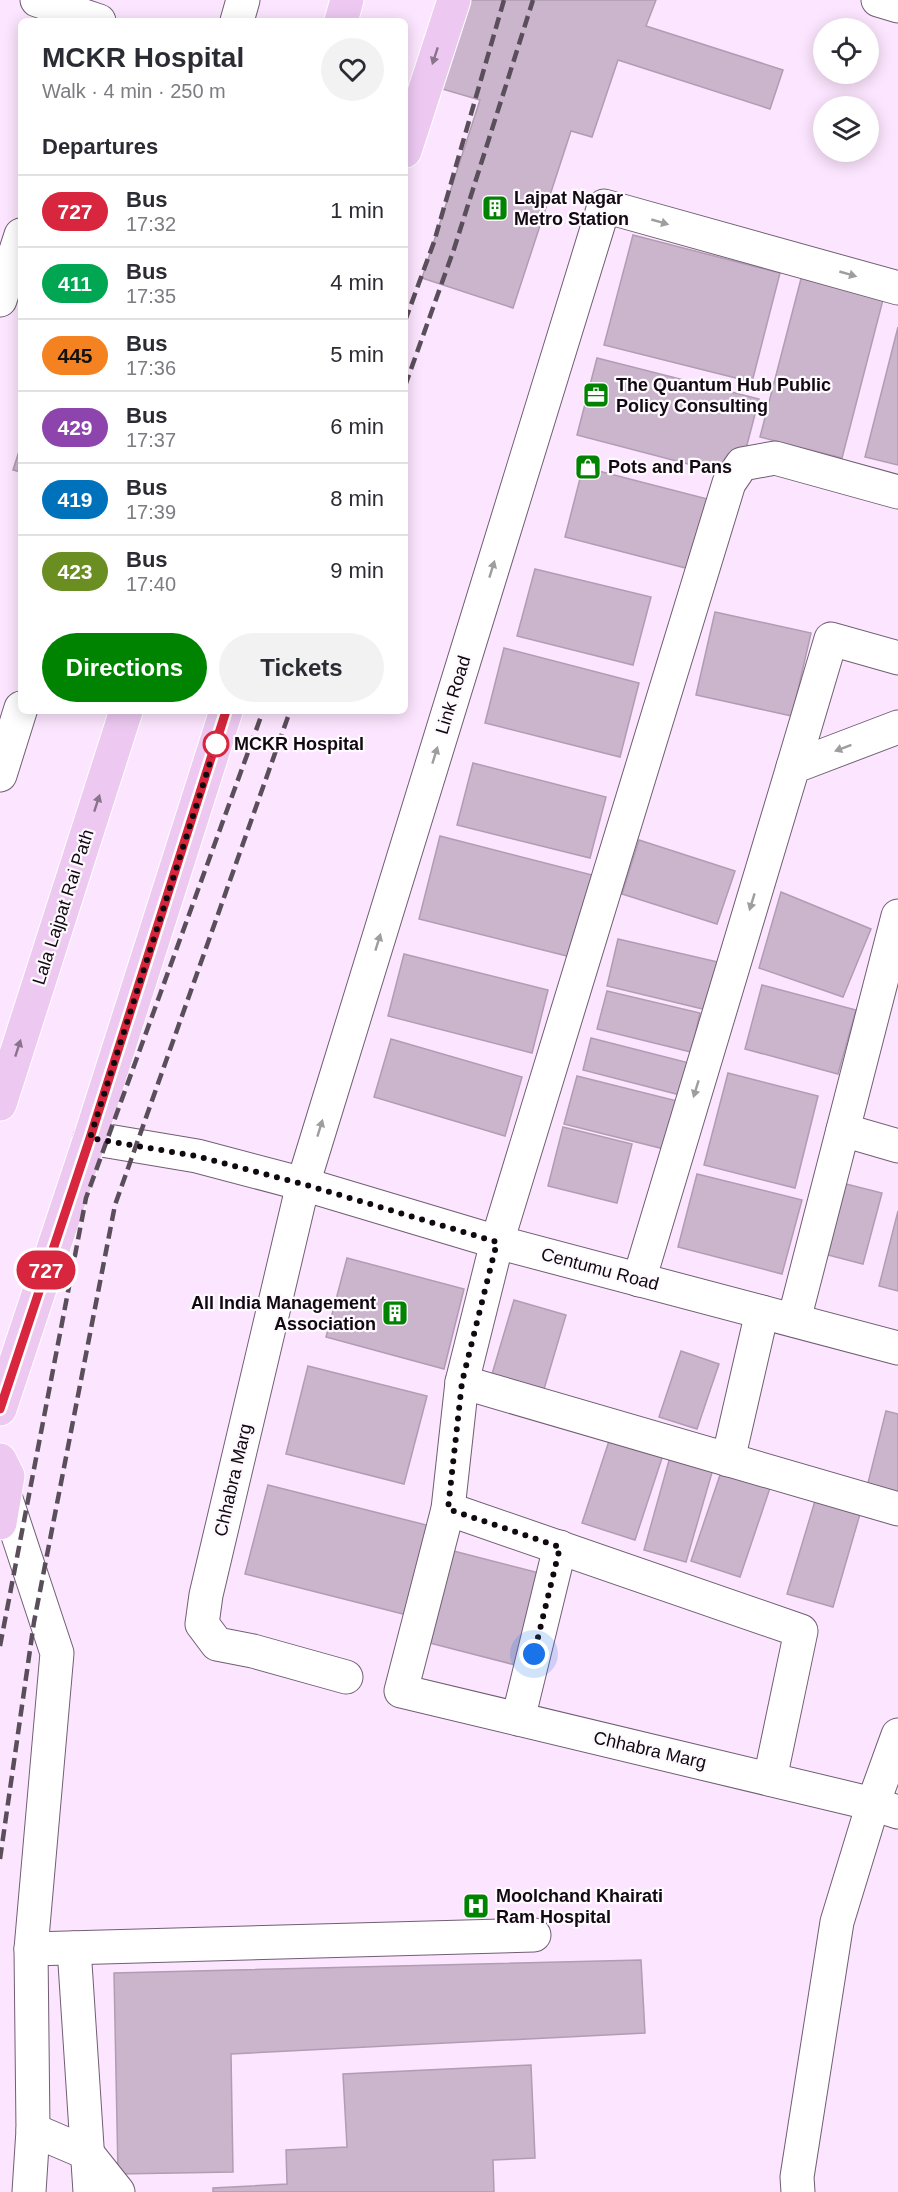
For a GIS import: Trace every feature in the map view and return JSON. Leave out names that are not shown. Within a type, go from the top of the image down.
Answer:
[{"type":"main road","points":[[342,18],[347,0]]},
{"type":"main road","points":[[408,142],[454,0]]},
{"type":"main road","name":"Lala Lajpat Rai Path","points":[[0,1104],[125,714]]},
{"type":"main road","points":[[0,1409],[90,1138],[225,714]]},
{"type":"main road","points":[[0,1460],[9,1476],[2,1510]]},
{"type":"street","points":[[37,0],[94,15]]},
{"type":"street","points":[[238,18],[243,0]]},
{"type":"street","points":[[878,0],[898,6]]},
{"type":"street","name":"Link Road","points":[[303,1184],[604,206],[898,288]]},
{"type":"street","points":[[0,300],[18,244]]},
{"type":"street","points":[[770,1779],[801,1631],[448,1509],[462,1382],[497,1242],[729,483],[742,464],[775,458],[898,492]]},
{"type":"street","points":[[639,1280],[831,639],[898,658]]},
{"type":"street","points":[[0,775],[19,714]]},
{"type":"street","points":[[793,767],[898,727]]},
{"type":"street","points":[[794,1320],[898,916]]},
{"type":"street","points":[[843,1130],[898,1146]]},
{"type":"street","name":"Centumu Road","points":[[90,1138],[196,1156],[303,1184],[497,1242],[898,1348]]},
{"type":"street","name":"Chhabra Marg","points":[[303,1184],[206,1595],[202,1624],[217,1644],[346,1677]]},
{"type":"street","points":[[728,1460],[762,1312]]},
{"type":"street","points":[[462,1382],[898,1509]]},
{"type":"street","name":"Chhabra Marg","points":[[448,1509],[401,1691],[886,1808]]},
{"type":"street","points":[[2,1510],[57,1653],[31,1949],[33,2130],[29,2192]]},
{"type":"street","points":[[518,1719],[560,1547]]},
{"type":"street","points":[[798,2192],[797,2177],[837,1922],[886,1808],[898,1735]]},
{"type":"street","points":[[31,1949],[534,1935]]},
{"type":"street","points":[[74,1948],[90,2192]]},
{"type":"street","points":[[33,2130],[87,2153],[118,2192]]},
{"type":"building","name":"Lajpat Nagar Metro Station","points":[[468,0],[656,0],[646,26],[783,70],[770,109],[618,60],[592,137],[571,131],[513,308],[422,278],[480,100],[439,88]]},
{"type":"building","points":[[633,235],[780,273],[752,382],[604,345]]},
{"type":"building","points":[[803,271],[885,292],[842,458],[760,437]]},
{"type":"building","points":[[898,327],[898,465],[865,457]]},
{"type":"building","points":[[597,358],[759,399],[742,464],[726,474],[577,435]]},
{"type":"building","points":[[18,454],[18,471],[13,470]]},
{"type":"building","points":[[583,467],[719,502],[701,572],[565,537]]},
{"type":"building","points":[[535,569],[651,597],[633,665],[517,636]]},
{"type":"building","points":[[715,612],[811,633],[792,716],[696,695]]},
{"type":"building","points":[[504,648],[639,683],[620,757],[485,723]]},
{"type":"building","points":[[473,763],[606,797],[590,858],[457,825]]},
{"type":"building","points":[[440,836],[592,875],[571,957],[419,919]]},
{"type":"building","points":[[639,840],[735,871],[717,924],[622,894]]},
{"type":"building","points":[[781,892],[871,929],[843,997],[759,968]]},
{"type":"building","points":[[618,939],[718,962],[707,1010],[607,986]]},
{"type":"building","points":[[404,954],[548,990],[532,1053],[388,1016]]},
{"type":"building","points":[[762,985],[856,1010],[838,1074],[745,1049]]},
{"type":"building","points":[[607,991],[700,1013],[691,1052],[597,1029]]},
{"type":"building","points":[[591,1038],[693,1064],[684,1096],[583,1070]]},
{"type":"building","points":[[391,1039],[522,1077],[505,1136],[374,1097]]},
{"type":"building","points":[[728,1073],[818,1096],[795,1188],[704,1165]]},
{"type":"building","points":[[577,1076],[677,1101],[664,1149],[564,1124]]},
{"type":"building","points":[[563,1127],[632,1144],[617,1203],[548,1186]]},
{"type":"building","points":[[697,1174],[802,1200],[782,1274],[678,1247]]},
{"type":"building","points":[[842,1183],[882,1193],[863,1264],[824,1254]]},
{"type":"building","points":[[898,1211],[898,1291],[879,1286]]},
{"type":"building","name":"All India Management Association","points":[[347,1258],[464,1289],[444,1369],[326,1337]]},
{"type":"building","points":[[514,1300],[566,1315],[544,1389],[492,1374]]},
{"type":"building","points":[[681,1351],[719,1364],[697,1429],[659,1417]]},
{"type":"building","points":[[308,1366],[427,1396],[404,1484],[286,1454]]},
{"type":"building","points":[[886,1411],[898,1414],[898,1499],[866,1491]]},
{"type":"building","points":[[612,1432],[665,1449],[635,1540],[582,1523]]},
{"type":"building","points":[[670,1457],[713,1469],[686,1562],[644,1550]]},
{"type":"building","points":[[721,1472],[770,1488],[740,1577],[691,1561]]},
{"type":"building","points":[[268,1485],[438,1528],[415,1617],[245,1574]]},
{"type":"building","points":[[815,1501],[860,1514],[833,1607],[787,1594]]},
{"type":"building","points":[[442,1548],[551,1576],[527,1668],[418,1640]]},
{"type":"building","points":[[641,1960],[645,2033],[231,2054],[233,2172],[118,2174],[114,1973]]},
{"type":"building","points":[[531,2065],[535,2158],[493,2160],[494,2192],[213,2192],[213,2188],[287,2184],[286,2150],[347,2147],[343,2074]]},
{"type":"railway","points":[[408,313],[434,242],[504,0]]},
{"type":"railway","points":[[408,378],[454,249],[533,0]]},
{"type":"railway","points":[[0,1646],[86,1198],[262,714]]},
{"type":"railway","points":[[0,1859],[34,1622],[115,1205],[289,714]]},
{"type":"bus line","name":"727","points":[[0,1409],[90,1138],[225,714]]},
{"type":"place","name":"Lajpat Nagar Metro Station","points":[[495,208]]},
{"type":"place","name":"The Quantum Hub Public Policy Consulting","points":[[596,395]]},
{"type":"place","name":"Pots and Pans","points":[[588,467]]},
{"type":"place","name":"MCKR Hospital","points":[[216,744]]},
{"type":"place","name":"All India Management Association","points":[[395,1313]]},
{"type":"place","name":"Moolchand Khairati Ram Hospital","points":[[476,1906]]},
{"type":"route","points":[[216,744],[90,1138],[196,1156],[303,1184],[497,1242],[470,1358],[462,1382],[448,1509],[560,1547],[534,1654]]}]
